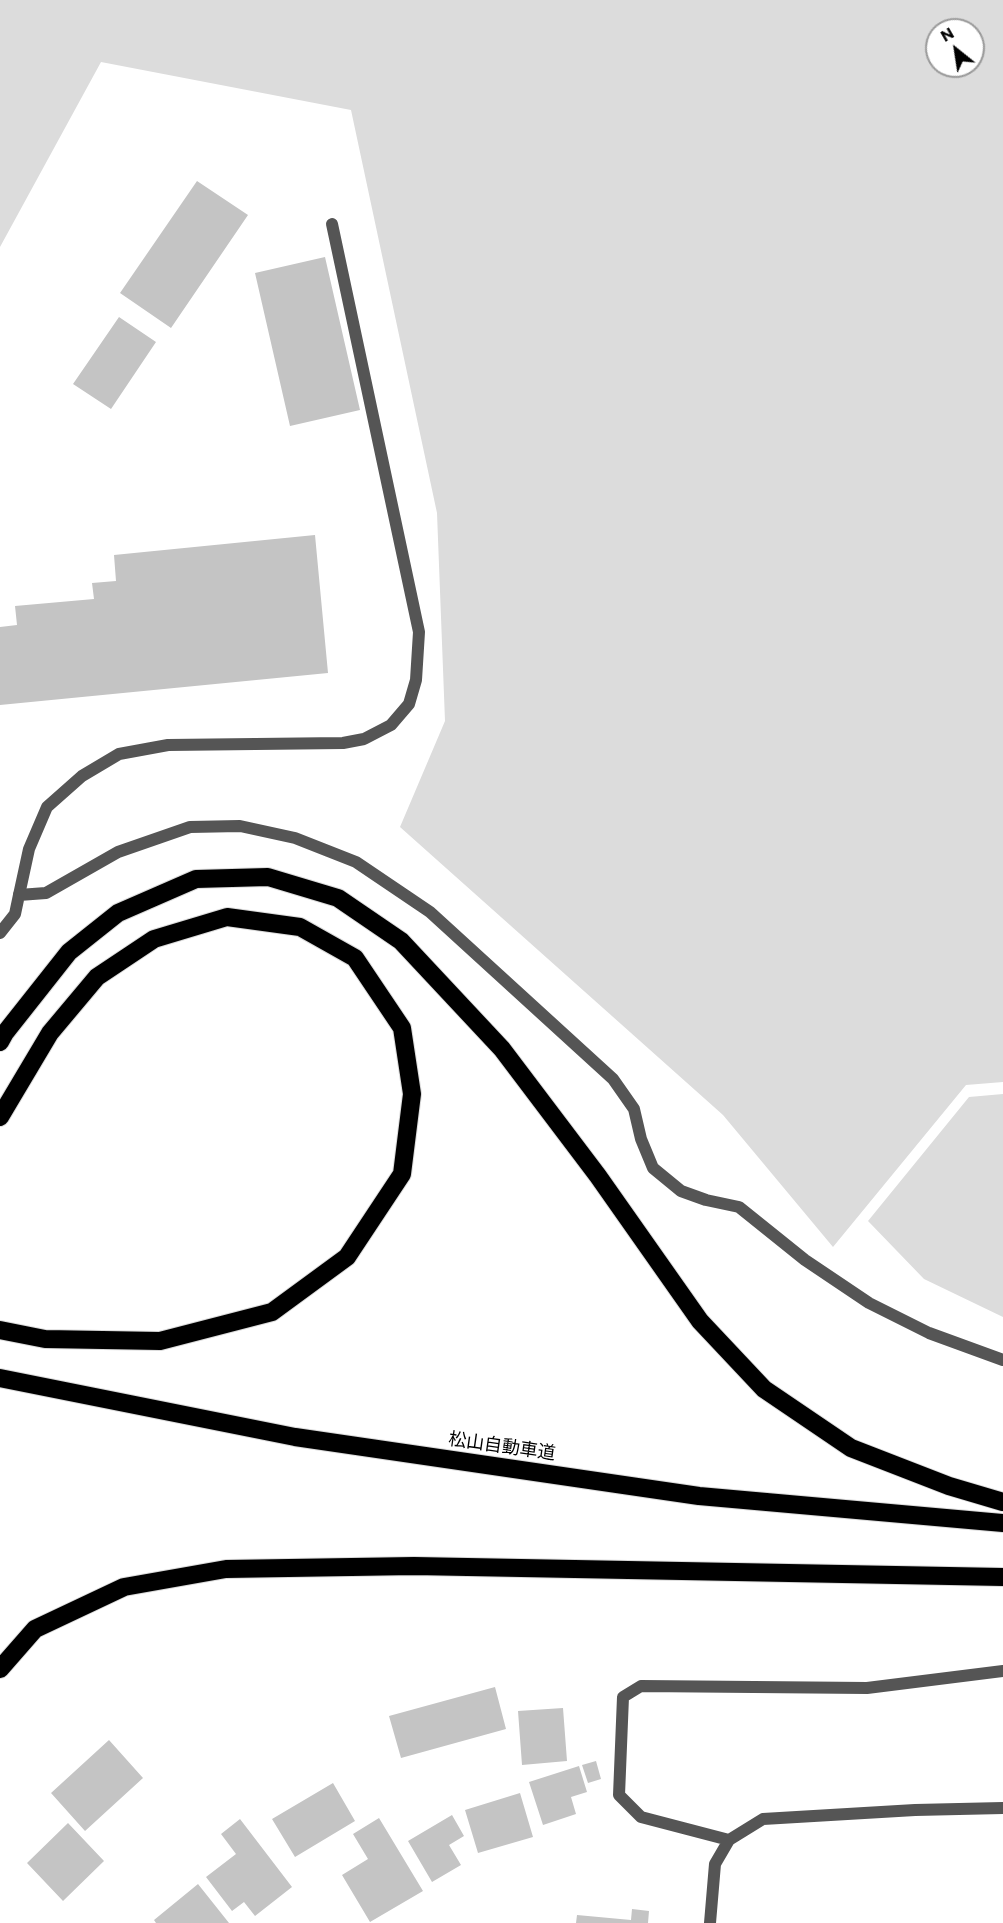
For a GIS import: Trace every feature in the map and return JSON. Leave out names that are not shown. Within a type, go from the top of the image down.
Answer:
[{"type":"highway","points":[[0,1042],[69,952],[118,913],[196,879],[268,877],[338,898],[401,941],[502,1049],[598,1176],[700,1321],[764,1389],[851,1448],[949,1486],[1003,1502]]},
{"type":"highway","points":[[0,1117],[50,1033],[97,977],[154,939],[227,917],[300,927],[355,958],[402,1028],[412,1094],[402,1174],[348,1257],[272,1312],[160,1341],[45,1339],[0,1330]]},
{"type":"highway","name":"松山自動車道","points":[[0,1378],[295,1437],[699,1497],[1003,1523]]},
{"type":"highway","points":[[0,1669],[35,1629],[124,1587],[226,1569],[414,1566],[1003,1577]]},
{"type":"street","points":[[0,933],[15,914],[29,849],[46,807],[82,776],[119,754],[168,745],[344,743],[364,740],[391,725],[409,704],[416,680],[419,632],[332,224]]},
{"type":"street","points":[[19,895],[46,893],[118,852],[190,827],[240,826],[295,838],[356,862],[430,912],[613,1079],[634,1109],[641,1139],[653,1168],[681,1191],[706,1200],[738,1206],[805,1260],[869,1303],[929,1333],[1003,1360]]},
{"type":"street","points":[[729,1840],[641,1817],[619,1795],[623,1697],[640,1686],[867,1688],[1003,1671]]},
{"type":"street","points":[[710,1923],[715,1864],[729,1840],[763,1818],[1003,1808]]},
{"type":"shaded area","points":[[0,0],[1003,0],[1003,1082],[966,1085],[833,1247],[723,1115],[400,827],[445,721],[437,513],[351,110],[101,62],[0,247]]},
{"type":"shaded area","points":[[1003,1094],[1003,1317],[924,1279],[868,1221],[969,1097]]},
{"type":"building","points":[[197,181],[248,215],[171,328],[120,293]]},
{"type":"building","points":[[325,257],[360,410],[290,426],[255,273]]},
{"type":"building","points":[[119,317],[156,342],[111,409],[73,384]]},
{"type":"building","points":[[315,535],[328,673],[0,705],[0,627],[17,625],[15,606],[94,599],[92,583],[116,581],[114,555]]},
{"type":"building","points":[[495,1687],[506,1729],[401,1758],[389,1716]]},
{"type":"building","points":[[563,1708],[567,1761],[522,1765],[518,1711]]},
{"type":"building","points":[[109,1740],[143,1778],[85,1831],[51,1793]]},
{"type":"building","points":[[596,1761],[601,1779],[588,1783],[582,1765]]},
{"type":"building","points":[[579,1766],[587,1792],[571,1797],[576,1814],[543,1825],[529,1782]]},
{"type":"building","points":[[333,1783],[355,1821],[295,1857],[272,1819]]},
{"type":"building","points":[[520,1793],[533,1837],[478,1853],[465,1810]]},
{"type":"building","points":[[452,1815],[464,1836],[449,1845],[461,1865],[432,1882],[408,1841]]},
{"type":"building","points":[[379,1818],[423,1891],[370,1922],[342,1875],[368,1859],[353,1834]]},
{"type":"building","points":[[240,1819],[292,1887],[255,1916],[244,1902],[232,1911],[206,1877],[236,1854],[221,1834]]},
{"type":"building","points":[[68,1823],[104,1861],[63,1901],[27,1863]]},
{"type":"building","points":[[198,1884],[229,1923],[156,1923],[154,1920]]},
{"type":"building","points":[[632,1909],[649,1911],[648,1923],[576,1923],[577,1915],[631,1920]]}]
